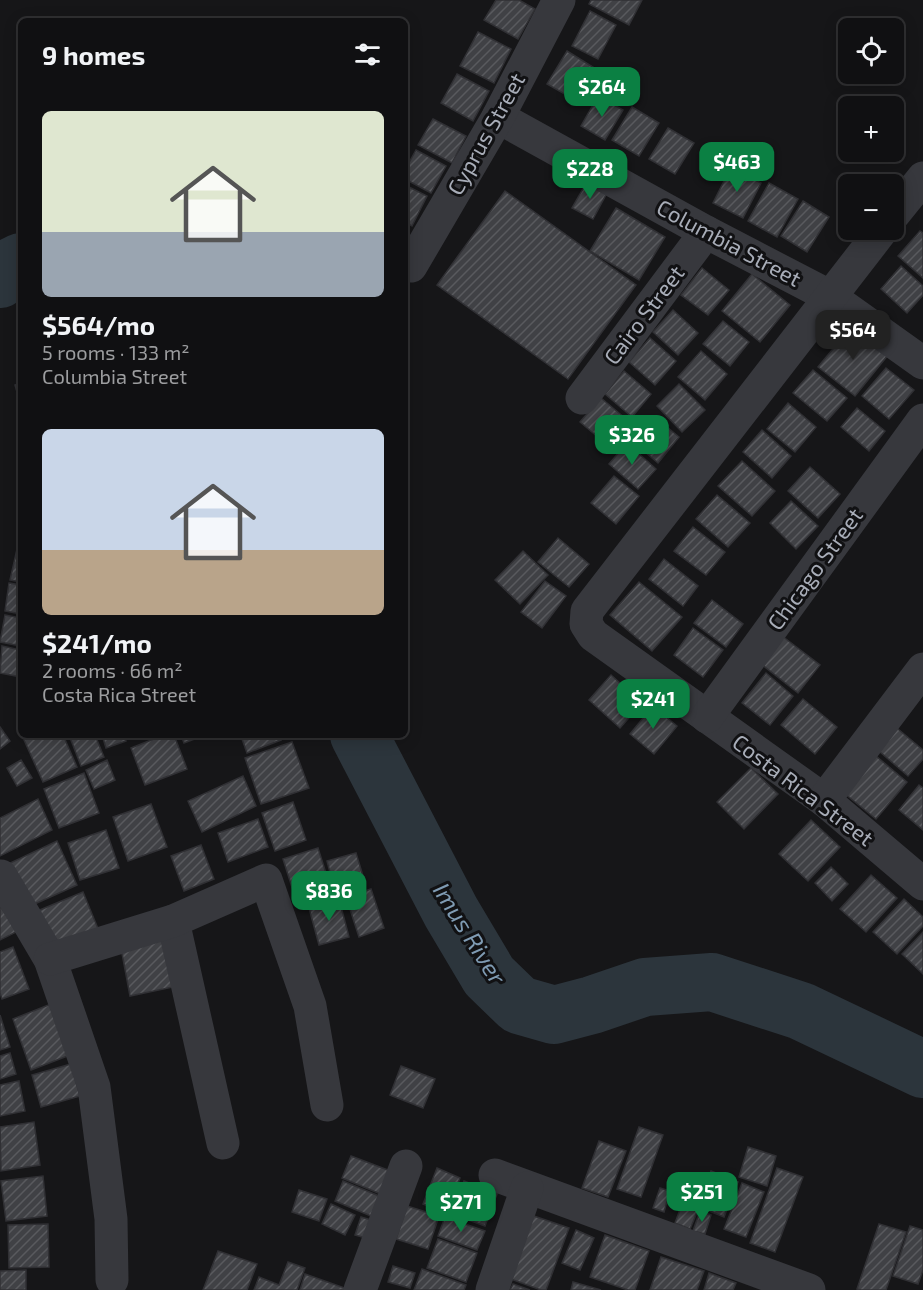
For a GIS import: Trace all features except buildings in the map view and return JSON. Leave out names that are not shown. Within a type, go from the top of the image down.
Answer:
[{"type":"street","name":"Cyprus Street","points":[[411,266],[498,117],[559,0]]},
{"type":"street","name":"Columbia Street","points":[[498,117],[706,232],[829,296],[923,363]]},
{"type":"street","points":[[904,202],[923,178]]},
{"type":"street","name":"Cairo Street","points":[[582,398],[706,232]]},
{"type":"street","points":[[829,296],[874,240]]},
{"type":"street","name":"Costa Rica Street","points":[[829,296],[587,611],[586,624],[593,635],[824,800],[923,884]]},
{"type":"street","name":"Chicago Street","points":[[707,717],[923,420]]},
{"type":"street","points":[[824,800],[923,669]]},
{"type":"street","points":[[0,877],[50,959],[94,1087],[111,1219],[112,1281]]},
{"type":"street","points":[[50,959],[173,921],[266,880],[310,1006],[327,1105]]},
{"type":"street","points":[[173,921],[223,1143]]},
{"type":"street","points":[[360,1290],[406,1166]]},
{"type":"street","points":[[495,1175],[809,1290]]},
{"type":"street","points":[[492,1290],[527,1188]]},
{"type":"waterway","name":"Imus River","points":[[0,279],[11,267],[18,264]]},
{"type":"waterway","name":"Imus River","points":[[361,738],[451,912],[489,976],[519,1005],[554,1015],[645,987],[712,982],[801,1011],[923,1069]]}]
